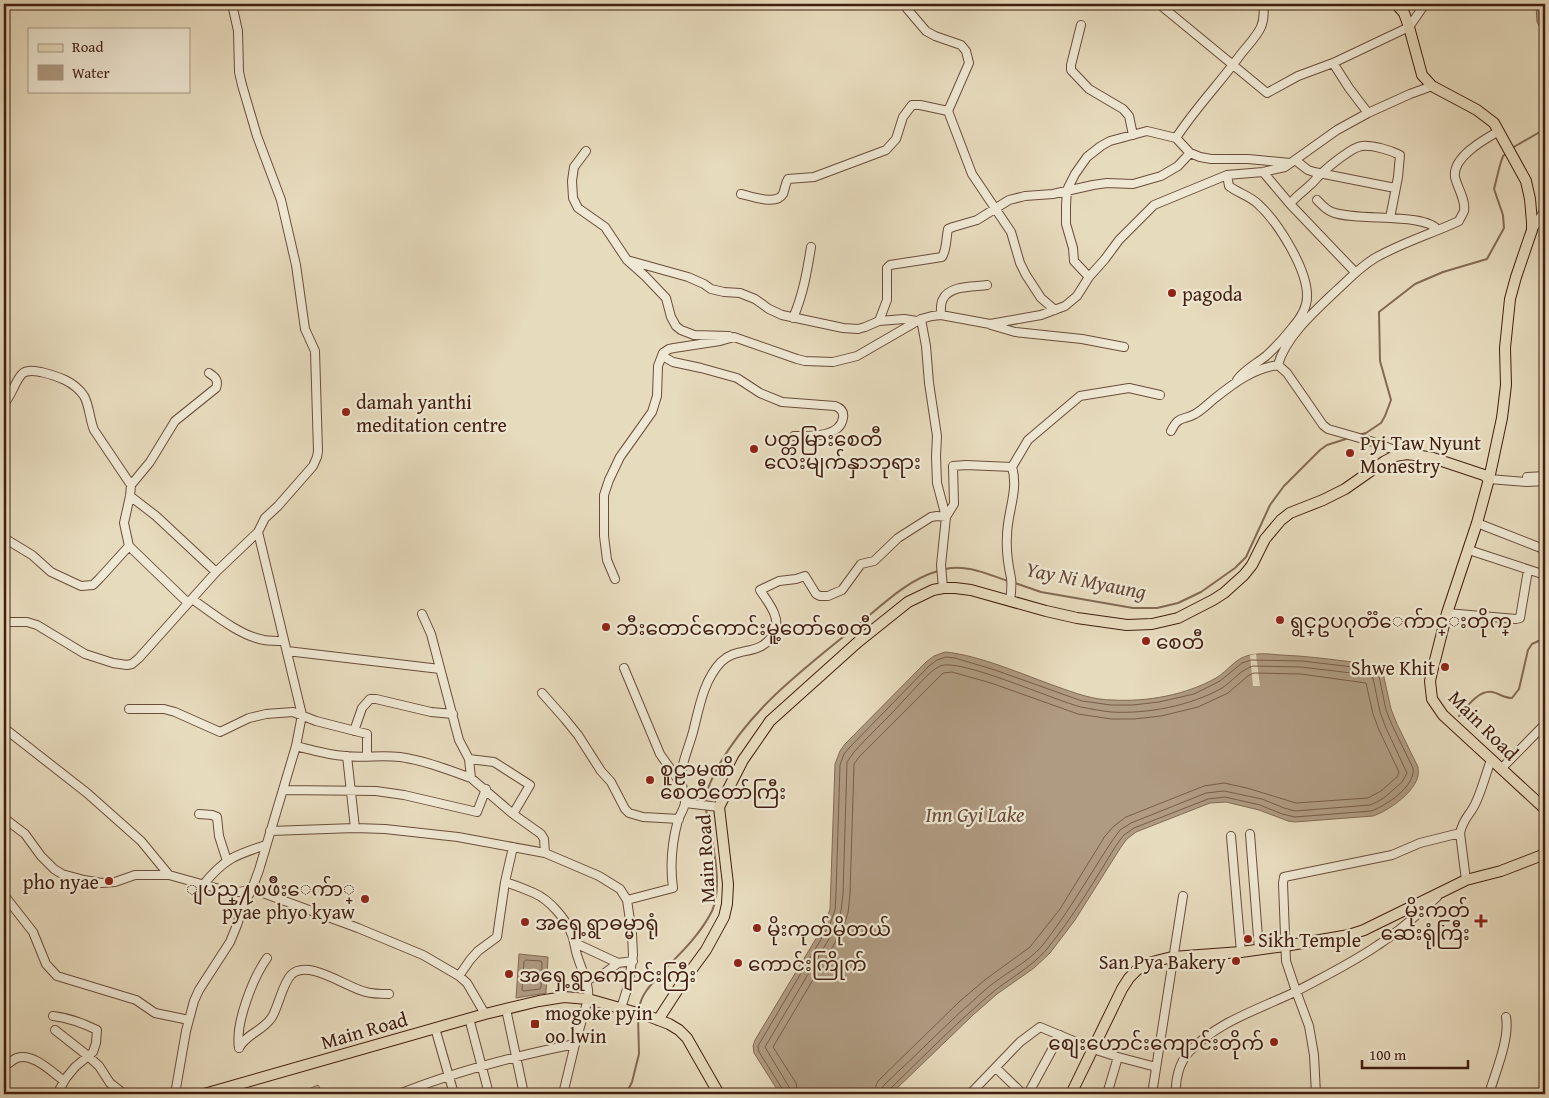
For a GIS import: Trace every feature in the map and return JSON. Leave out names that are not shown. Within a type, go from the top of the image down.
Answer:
[{"type":"main road","points":[[1396,4],[1404,13],[1409,26],[1422,75],[1432,86],[1482,114],[1494,123],[1526,181],[1532,210],[1532,230],[1510,299],[1505,348],[1506,385],[1502,418],[1488,477]]},
{"type":"main road","name":"Main Road","points":[[204,1094],[506,1008],[539,1001],[564,997],[588,999],[658,1020],[711,942],[726,911],[728,884],[714,807],[770,721],[851,648],[896,611],[922,594],[943,588],[972,590],[1070,616],[1127,625],[1152,624],[1178,618],[1213,600],[1244,575],[1252,565],[1272,530],[1290,513],[1345,489],[1395,456],[1407,454],[1433,458],[1488,477],[1477,523],[1447,613],[1432,672],[1430,681],[1432,698],[1444,714],[1545,809]]},
{"type":"main road","points":[[1071,1094],[1129,978],[1137,970],[1149,963],[1172,958],[1259,950],[1350,935],[1466,880],[1545,854]]},
{"type":"main road","points":[[658,1020],[679,1030],[687,1038],[719,1094]]},
{"type":"street","points":[[4,622],[37,624],[85,654],[113,663],[127,665],[139,658],[216,572],[258,532],[265,518],[278,506],[315,463],[318,451],[316,351],[305,329],[296,265],[281,200],[257,136],[242,85],[238,31],[232,4]]},
{"type":"street","points":[[904,4],[926,31],[962,45],[966,51],[969,63],[948,111],[972,174],[1011,232],[1020,263],[1026,275],[1041,298],[1055,310]]},
{"type":"street","points":[[1159,4],[1267,93],[1298,76],[1333,63],[1409,26],[1425,4]]},
{"type":"street","points":[[1176,138],[1260,28],[1264,10],[1263,4]]},
{"type":"street","points":[[1081,25],[1071,70],[1089,89],[1123,110],[1129,116],[1133,135]]},
{"type":"street","points":[[1333,63],[1368,113]]},
{"type":"street","points":[[990,324],[1041,315],[1072,302],[1089,277],[1106,259],[1119,240],[1154,205],[1228,175],[1263,172],[1285,167],[1336,130],[1368,113],[1432,86]]},
{"type":"street","points":[[741,194],[772,200],[779,198],[783,194],[788,179],[814,177],[886,150],[896,139],[903,117],[912,105],[948,111]]},
{"type":"street","points":[[1089,277],[1074,262],[1073,248],[1066,224],[1068,190],[1075,174],[1094,150],[1110,141],[1147,131],[1176,138],[1190,153],[1200,157],[1211,159],[1293,161],[1308,170],[1320,174],[1395,188]]},
{"type":"street","points":[[1278,365],[1282,354],[1308,317],[1355,272],[1374,258],[1411,240],[1459,222],[1464,209],[1455,176],[1456,169],[1465,155],[1478,143],[1499,131]]},
{"type":"street","points":[[1290,204],[1320,174],[1350,152],[1361,146],[1369,146],[1400,155],[1390,218]]},
{"type":"street","points":[[586,151],[574,167],[572,182],[573,198],[578,208],[605,227],[628,260],[666,298],[671,317],[680,330],[694,335],[734,337],[805,361],[833,362],[864,352],[919,320]]},
{"type":"street","points":[[879,321],[887,300],[887,268],[890,265],[942,257],[945,253],[948,229],[953,226],[977,220],[1009,200],[1025,196],[1053,194],[1107,183],[1133,184],[1161,176],[1178,166],[1190,153]]},
{"type":"street","points":[[1263,172],[1290,204],[1355,272]]},
{"type":"street","points":[[1228,175],[1229,186],[1259,205],[1286,238],[1301,268],[1306,283],[1307,297],[1304,309],[1294,326],[1267,354],[1240,375],[1237,380]]},
{"type":"street","points":[[1317,200],[1331,212],[1344,216],[1390,218],[1432,224],[1438,230]]},
{"type":"street","points":[[1532,230],[1545,210]]},
{"type":"street","points":[[793,318],[804,289],[811,247]]},
{"type":"street","points":[[628,260],[688,277],[711,289],[740,293],[756,299],[769,309],[782,315],[842,328],[858,329],[865,328],[879,321],[919,320],[941,316],[990,324],[1015,332],[1082,339],[1124,347]]},
{"type":"street","points":[[941,316],[944,297],[952,291],[988,285]]},
{"type":"street","points":[[919,320],[926,346],[929,383],[937,436],[937,482],[946,517],[941,565],[943,588]]},
{"type":"street","points":[[614,579],[607,560],[604,536],[604,495],[620,457],[652,412],[657,396],[658,366],[663,354],[669,349],[720,342],[734,337]]},
{"type":"street","points":[[663,354],[673,362],[737,378],[760,393],[782,402],[835,406],[842,411],[844,417],[836,430],[818,435],[794,436]]},
{"type":"street","points":[[1171,431],[1179,419],[1194,414],[1237,380],[1260,369],[1278,365]]},
{"type":"street","points":[[1278,365],[1286,373],[1323,425],[1334,431],[1407,454]]},
{"type":"street","points":[[4,404],[21,374],[26,371],[34,370],[69,381],[84,397],[94,430],[131,485]]},
{"type":"street","points":[[209,373],[216,378],[216,388],[175,421],[150,462],[131,485],[124,523],[129,546],[190,601],[255,637],[263,640],[284,641]]},
{"type":"street","points":[[1010,601],[1012,579],[1009,571],[1007,534],[1015,480],[1012,467],[1028,440],[1080,396],[1129,388],[1160,395]]},
{"type":"street","points":[[946,517],[954,504],[953,466],[1012,467]]},
{"type":"street","points":[[1488,477],[1545,476]]},
{"type":"street","points":[[1488,477],[1527,482],[1545,481]]},
{"type":"street","points":[[130,496],[156,516],[216,572]]},
{"type":"street","points":[[626,900],[674,888],[671,872],[679,819],[685,803],[681,774],[700,701],[712,675],[721,662],[728,657],[754,650],[764,645],[774,632],[776,626],[775,616],[760,590],[779,581],[805,576],[816,594],[828,596],[842,590],[861,564],[874,561],[898,538],[931,517],[946,517]]},
{"type":"street","points":[[1477,523],[1541,548]]},
{"type":"street","points":[[175,1094],[194,1001],[230,942],[243,906],[252,889],[296,746],[302,715],[258,532]]},
{"type":"street","points":[[4,538],[32,555],[52,572],[81,586],[93,585],[129,546]]},
{"type":"street","points":[[1469,550],[1545,575]]},
{"type":"street","points":[[1447,613],[1520,618],[1528,570]]},
{"type":"street","points":[[422,614],[431,634],[460,740],[469,759],[471,778]]},
{"type":"street","points":[[287,650],[440,669]]},
{"type":"street","points":[[624,668],[660,754],[681,784]]},
{"type":"street","points":[[542,693],[578,735],[629,813],[643,818],[679,819]]},
{"type":"street","points":[[354,731],[362,708],[370,700],[376,699],[431,712],[453,714]]},
{"type":"street","points":[[129,709],[175,712],[220,732],[249,718],[266,714],[293,712],[366,734],[367,755]]},
{"type":"street","points":[[1502,768],[1545,724]]},
{"type":"street","points":[[4,728],[87,793],[141,841],[169,875]]},
{"type":"street","points":[[296,746],[324,754],[402,757],[452,770],[471,778],[513,814],[541,834],[544,839],[545,854]]},
{"type":"street","points":[[347,756],[355,828]]},
{"type":"street","points":[[469,759],[494,762],[530,785],[513,814]]},
{"type":"street","points":[[1466,880],[1460,832],[1464,820],[1474,808],[1491,760]]},
{"type":"street","points":[[283,790],[376,791],[404,795],[476,812],[486,789]]},
{"type":"street","points":[[685,803],[714,807]]},
{"type":"street","points":[[199,814],[217,817],[219,836],[226,861]]},
{"type":"street","points":[[4,818],[25,834],[41,856],[62,874],[102,883],[123,880],[135,875],[169,875],[230,892],[252,889],[358,928],[424,955],[459,976],[467,983],[485,1014]]},
{"type":"street","points":[[270,831],[355,828],[384,829],[458,837],[545,854],[599,876],[620,889],[626,900],[634,949],[625,1009]]},
{"type":"street","points":[[1316,1094],[1310,1026],[1288,968],[1285,946],[1284,876],[1392,855],[1460,832]]},
{"type":"street","points":[[1250,834],[1259,950]]},
{"type":"street","points":[[1231,836],[1241,952]]},
{"type":"street","points":[[203,885],[226,861],[238,854],[266,845]]},
{"type":"street","points":[[459,976],[470,960],[497,937],[505,882],[513,847]]},
{"type":"street","points":[[505,882],[535,893],[543,898],[567,924],[586,980],[588,999],[562,1094]]},
{"type":"street","points":[[1176,1094],[1176,1078],[1183,1060],[1189,1051],[1207,1035],[1238,1018],[1296,991],[1380,945],[1410,922],[1444,891]]},
{"type":"street","points":[[4,895],[33,932],[46,964],[57,976],[136,1000],[155,1013],[189,1020]]},
{"type":"street","points":[[1152,1094],[1183,896]]},
{"type":"street","points":[[574,943],[618,963]]},
{"type":"street","points":[[267,958],[249,993],[242,1014],[238,1042],[239,1048],[246,1038],[260,1030],[271,1018],[287,982],[296,972],[302,970],[313,971],[366,992],[389,994]]},
{"type":"street","points":[[586,980],[605,973],[618,963],[633,961]]},
{"type":"street","points":[[506,1008],[524,1094]]},
{"type":"street","points":[[53,1016],[83,1023],[97,1030],[94,1050],[75,1067],[57,1094]]},
{"type":"street","points":[[1489,1094],[1504,1043],[1506,1017]]},
{"type":"street","points":[[470,1018],[489,1094]]},
{"type":"street","points":[[970,1094],[1020,1042],[1040,1027],[1093,1049],[1156,1067]]},
{"type":"street","points":[[435,1028],[454,1094]]},
{"type":"street","points":[[55,1030],[99,1066],[110,1083],[124,1094]]},
{"type":"street","points":[[1028,1094],[1060,1035]]},
{"type":"street","points":[[399,1094],[449,1076],[516,1056],[575,1044]]},
{"type":"street","points":[[4,1067],[18,1057],[26,1056],[44,1066],[64,1081]]},
{"type":"street","points":[[1106,1094],[1118,1057]]},
{"type":"street","points":[[996,1068],[1022,1094]]},
{"type":"shaded area","points":[[318,1085],[324,1094],[297,1094]]},
{"type":"water","points":[[1536,4],[1545,4],[1545,36],[1537,22]]},
{"type":"water","name":"Inn Gyi Lake","points":[[945,652],[987,661],[1084,696],[1113,700],[1139,700],[1166,696],[1192,689],[1216,678],[1240,659],[1254,654],[1303,656],[1371,664],[1378,667],[1383,673],[1391,709],[1418,767],[1418,778],[1405,796],[1386,810],[1373,816],[1295,822],[1259,810],[1226,802],[1210,803],[1136,832],[1121,847],[1075,920],[1050,953],[1034,968],[997,994],[973,1015],[891,1094],[780,1094],[754,1053],[753,1046],[826,922],[830,909],[835,764],[845,744],[926,662],[934,656]]},
{"type":"water","points":[[519,954],[548,957],[546,993],[516,998]]},
{"type":"pier","points":[[1256,654],[1260,686],[1253,686],[1250,655]]},
{"type":"waterway","name":"Yay Ni Myaung","points":[[1512,148],[1545,129]]},
{"type":"waterway","name":"Yay Ni Myaung","points":[[1358,435],[1366,433],[1381,423],[1391,400],[1380,361],[1379,312],[1415,284],[1443,272],[1487,259],[1504,228],[1503,215],[1494,189],[1503,156],[1507,153]]},
{"type":"waterway","name":"Yay Ni Myaung","points":[[1015,583],[1041,592],[1133,608],[1157,608],[1178,603],[1201,592],[1235,568],[1246,557],[1270,505],[1284,486],[1320,450],[1327,445],[1349,438]]},
{"type":"waterway","name":"Yay Ni Myaung","points":[[945,569],[969,569],[1008,581]]},
{"type":"waterway","name":"Yay Ni Myaung","points":[[706,804],[708,789],[719,765],[732,744],[763,707],[780,690],[893,595],[926,575],[938,571]]},
{"type":"waterway","points":[[1459,716],[1473,700],[1487,692],[1512,698],[1519,689],[1528,650],[1532,644],[1545,638]]},
{"type":"waterway","name":"Yay Ni Myaung","points":[[639,1009],[640,1003],[649,987],[703,927],[712,911],[717,888],[717,874],[706,809]]},
{"type":"waterway","name":"Yay Ni Myaung","points":[[626,1094],[632,1082],[639,1054],[638,1016]]},
{"type":"place","name":"pagoda","points":[[1172,293]]},
{"type":"place","name":"damah yanthi meditation centre","points":[[346,412]]},
{"type":"place","name":"ပတ္တမြား‌စေတီ‌ လေးမျက်နှာဘုရား","points":[[754,449]]},
{"type":"place","name":"Pyi Taw Nyunt Monestry","points":[[1350,453]]},
{"type":"place","name":"ရွင္ဥပဂုတၱေက်ာင္းတိုက္","points":[[1280,620]]},
{"type":"place","name":"ဘီးတောင်ကောင်းမူ့တော်စေတီ","points":[[606,627]]},
{"type":"place","name":"စေတီ","points":[[1146,641]]},
{"type":"place","name":"Shwe Khit","points":[[1445,667]]},
{"type":"place","name":"စူဠာမဏိ စေတီတော်ကြီး","points":[[650,780]]},
{"type":"place","name":"pho nyae","points":[[109,881]]},
{"type":"place","name":"ျပည္႔ၿဖိဳးေက်ာ္ pyae phyo kyaw","points":[[365,899]]},
{"type":"place","name":"မိုးကုတ်‌ ‌ဆေးရုံကြီး","points":[[1481,921]]},
{"type":"place","name":"အရှေ့ရွာဓမ္မာရုံ","points":[[525,922]]},
{"type":"place","name":"မိုးကုတ်မိုတယ်","points":[[757,928]]},
{"type":"place","name":"Sikh Temple","points":[[1248,939]]},
{"type":"place","name":"San Pya Bakery","points":[[1236,961]]},
{"type":"place","name":"ကောင်းကြိုက်","points":[[738,963]]},
{"type":"place","name":"အရှေ့ရွာကျောင်းကြီး","points":[[509,974]]},
{"type":"place","name":"mogoke pyin oo lwin","points":[[535,1024]]},
{"type":"place","name":"စျေးဟောင်းကျောင်းတိုက်","points":[[1274,1042]]}]
